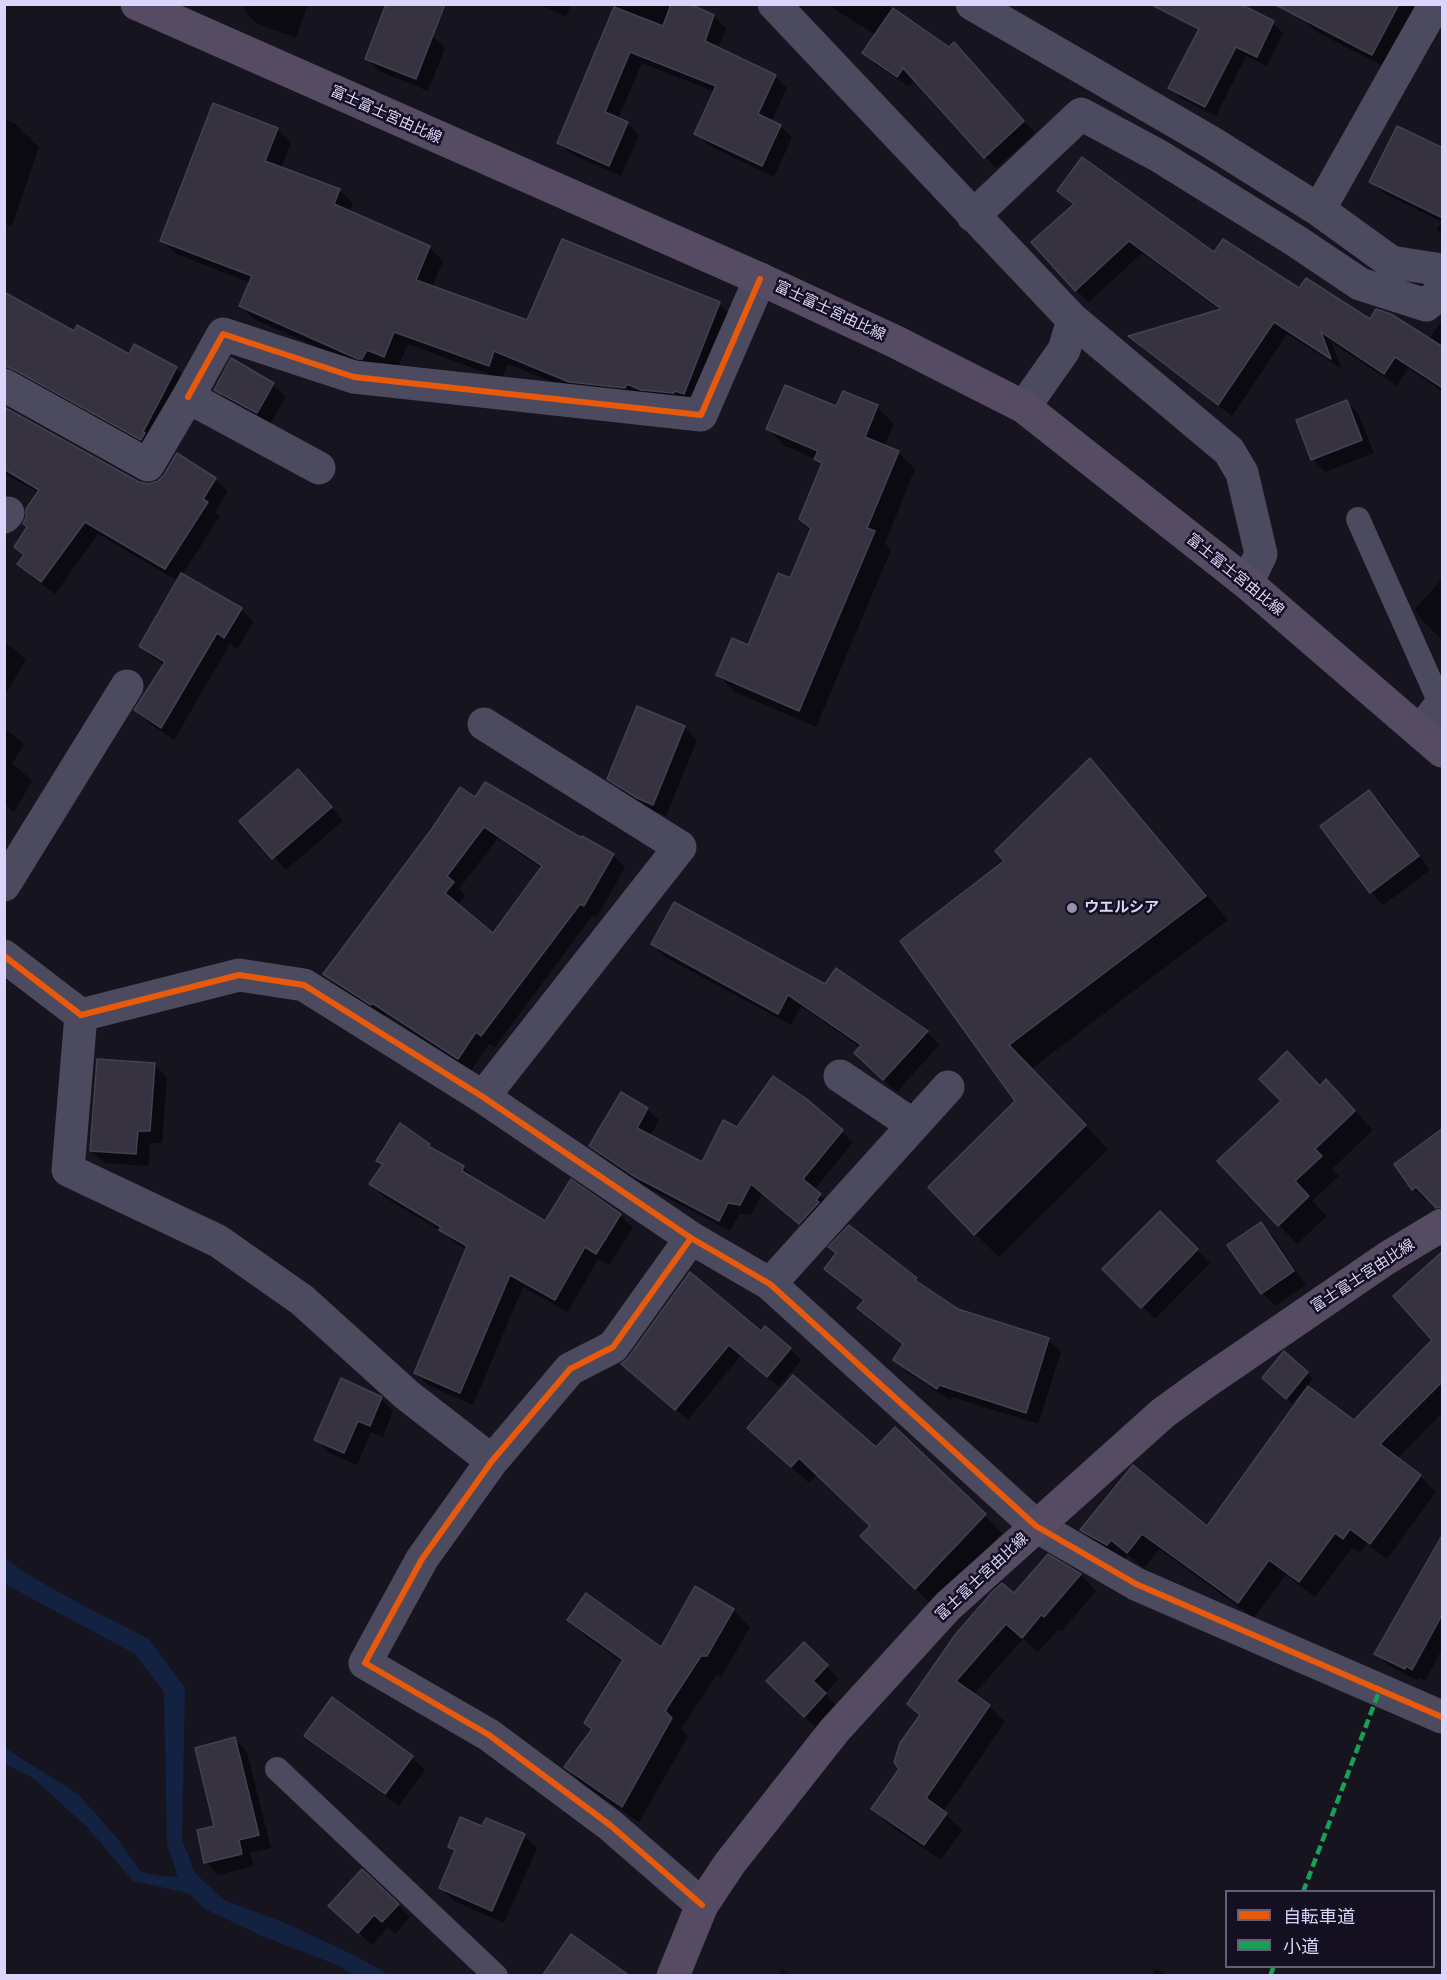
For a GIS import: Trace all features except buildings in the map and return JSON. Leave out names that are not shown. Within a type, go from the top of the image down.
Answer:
[{"type":"main road","name":"富士富士宮由比線","points":[[137,4],[760,279],[894,340],[1024,407],[1246,583],[1431,742]]},
{"type":"main road","name":"富士富士宮由比線","points":[[681,1972],[702,1905],[730,1863],[834,1731],[948,1606],[1163,1413],[1387,1258],[1443,1225]]},
{"type":"street","points":[[774,4],[1073,320],[1229,451],[1242,473],[1262,555],[1246,583]]},
{"type":"street","points":[[972,4],[1209,141],[1318,210],[1391,262],[1443,270]]},
{"type":"street","points":[[1318,210],[1435,4]]},
{"type":"street","points":[[973,216],[1081,114],[1159,156],[1296,241],[1360,284],[1426,305],[1443,291]]},
{"type":"street","points":[[4,385],[148,465],[223,334],[354,377],[700,415],[760,279]]},
{"type":"street","points":[[1024,407],[1064,350],[1073,320]]},
{"type":"street","points":[[188,397],[319,468]]},
{"type":"street","points":[[4,885],[127,686]]},
{"type":"street","points":[[1431,742],[1442,704]]},
{"type":"street","points":[[483,1097],[680,847],[484,724]]},
{"type":"street","points":[[4,956],[81,1015]]},
{"type":"street","points":[[81,1015],[239,975],[304,985],[483,1097],[691,1238],[770,1284],[1036,1526],[1136,1584],[1440,1710]]},
{"type":"street","points":[[81,1015],[68,1170],[218,1241],[302,1300],[407,1395],[492,1461]]},
{"type":"street","points":[[840,1076],[913,1125]]},
{"type":"street","points":[[770,1284],[948,1087]]},
{"type":"street","points":[[691,1238],[613,1347],[570,1369],[492,1461],[422,1559],[365,1663],[489,1735],[610,1825],[702,1905]]},
{"type":"lane","points":[[1358,519],[1442,704]]},
{"type":"lane","points":[[277,1769],[496,1976]]},
{"type":"water","points":[[5,1558],[27,1574],[82,1605],[149,1639],[185,1688],[182,1839],[195,1873],[224,1900],[285,1923],[356,1956],[389,1975],[354,1975],[337,1965],[262,1936],[205,1909],[188,1893],[133,1881],[87,1827],[33,1778],[5,1764],[5,1748],[78,1794],[117,1838],[141,1872],[178,1877],[167,1844],[164,1692],[135,1654],[5,1584]]},
{"type":"marked path","points":[[1304,1890],[1380,1689]]},
{"type":"marked path","points":[[1270,1976],[1273,1968]]},
{"type":"cycle path","points":[[188,397],[223,334],[354,377],[701,415],[760,279]]},
{"type":"cycle path","points":[[4,956],[81,1015],[239,975],[304,985],[483,1097],[691,1238],[770,1284],[1036,1526],[1136,1584],[1442,1717]]},
{"type":"cycle path","points":[[691,1238],[613,1347],[570,1369],[492,1461],[422,1559],[365,1663],[489,1735],[610,1825],[702,1905]]},
{"type":"place","name":"ウエルシア","points":[[1072,908]]}]
